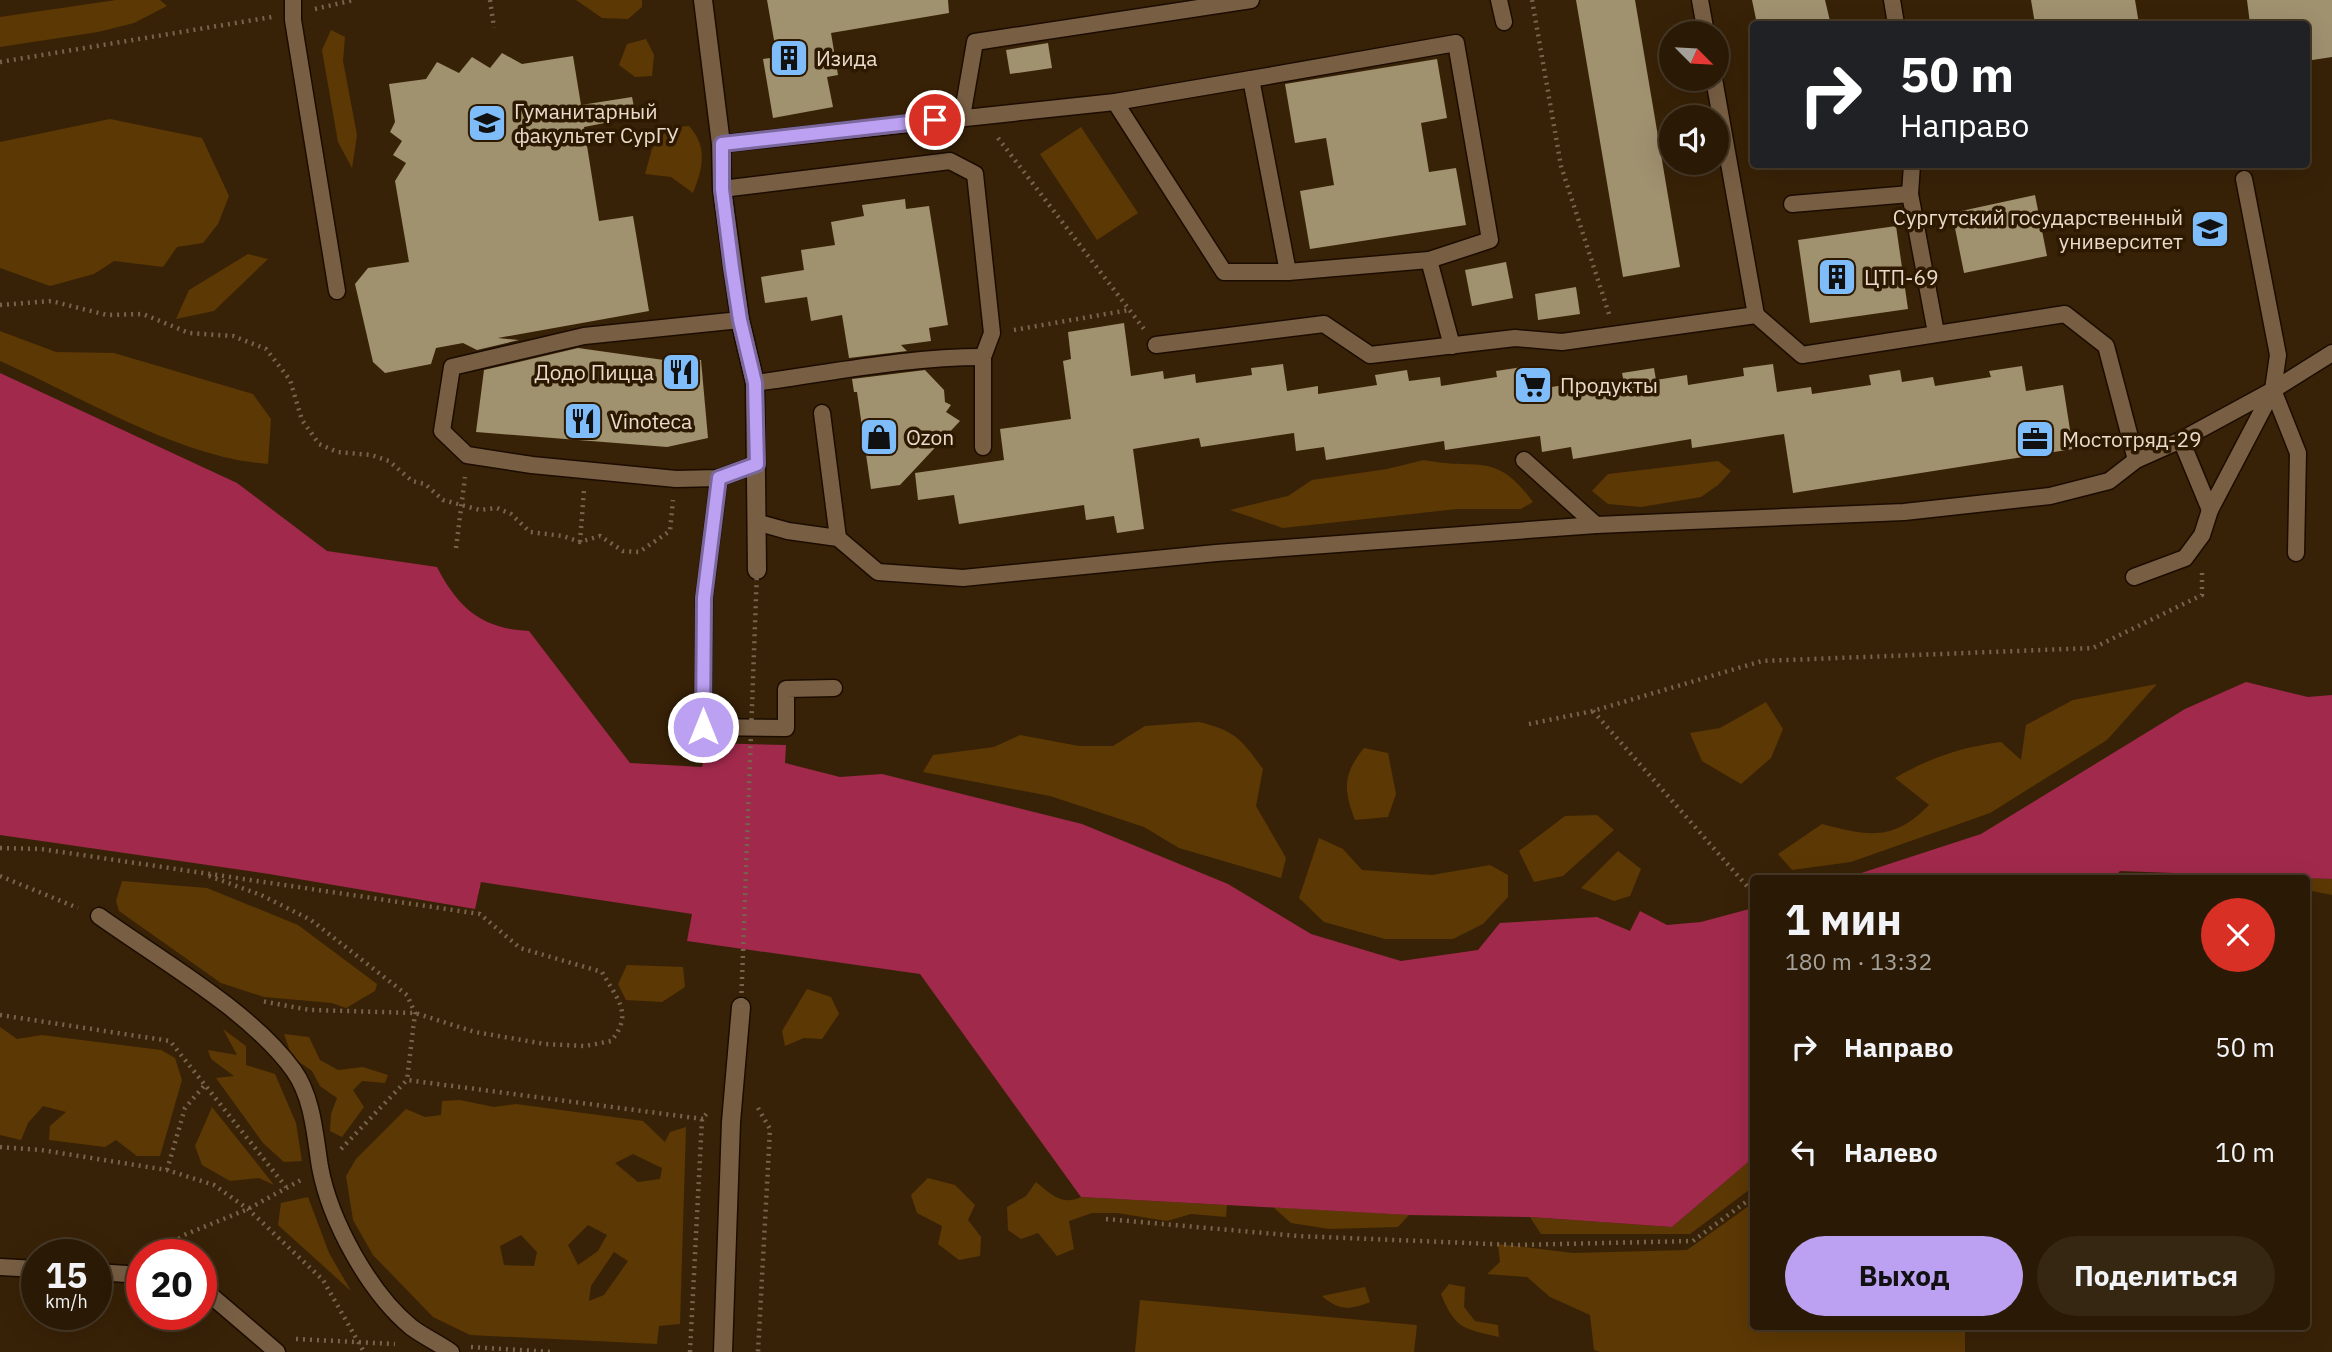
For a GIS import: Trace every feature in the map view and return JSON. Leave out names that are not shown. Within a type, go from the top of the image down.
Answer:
[{"type":"street","points":[[703,0],[722,144],[722,189],[740,320],[755,383],[757,570]]},
{"type":"street","points":[[723,1352],[731,1122],[744,1012]]},
{"type":"lane","points":[[962,117],[975,42],[1251,0]]},
{"type":"lane","points":[[1499,0],[1504,22]]},
{"type":"lane","points":[[1700,0],[1704,21]]},
{"type":"lane","points":[[1892,0],[1896,21]]},
{"type":"lane","points":[[294,6],[293,20],[337,291]]},
{"type":"lane","points":[[722,144],[1115,102],[1456,43],[1490,240],[1429,260],[1288,272],[1224,272],[1115,102]]},
{"type":"lane","points":[[1251,79],[1288,272]]},
{"type":"lane","points":[[1716,91],[1756,315],[1801,355],[2066,314],[2106,346],[2136,460]]},
{"type":"lane","points":[[722,189],[950,161],[975,174],[992,333],[982,357],[983,447]]},
{"type":"lane","points":[[1912,168],[1910,194],[1936,333]]},
{"type":"lane","points":[[2134,577],[2185,558],[2202,535],[2210,510],[2273,390],[2278,355],[2244,178]]},
{"type":"lane","points":[[1792,204],[1910,194]]},
{"type":"lane","points":[[1429,260],[1452,346]]},
{"type":"lane","points":[[1157,345],[1324,324],[1370,355],[1515,338],[1562,342],[1756,315]]},
{"type":"lane","points":[[740,320],[584,335],[452,367],[442,431],[467,456],[586,470],[676,479],[719,478],[757,464]]},
{"type":"lane","points":[[756,522],[788,531],[838,538],[878,572],[963,578],[1216,553],[1596,525],[1905,512],[2050,496],[2109,481],[2136,460],[2181,440],[2273,390],[2332,353]]},
{"type":"lane","points":[[755,383],[930,357],[982,357]]},
{"type":"lane","points":[[2273,390],[2298,453],[2296,552]]},
{"type":"lane","points":[[822,413],[838,538]]},
{"type":"lane","points":[[2181,440],[2210,510]]},
{"type":"lane","points":[[1524,460],[1596,525]]},
{"type":"lane","points":[[719,478],[704,598],[703,727],[786,728],[786,689],[834,688]]},
{"type":"lane","points":[[99,916],[237,1014],[294,1072],[314,1123],[321,1170],[347,1242],[376,1291],[411,1327],[451,1352]]},
{"type":"lane","points":[[0,1267],[21,1268]]},
{"type":"lane","points":[[217,1301],[277,1352]]},
{"type":"path","points":[[0,62],[294,6],[354,0]]},
{"type":"path","points":[[490,0],[494,28]]},
{"type":"path","points":[[1532,0],[1562,166],[1616,334]]},
{"type":"path","points":[[980,116],[1157,345]]},
{"type":"path","points":[[0,305],[51,301],[107,315],[143,314],[189,333],[233,336],[265,349],[290,380],[302,420],[319,444],[337,452],[389,461],[412,481],[425,484],[443,500],[480,510],[498,508],[510,514],[530,532],[563,536],[580,542],[600,536],[623,551],[639,552],[670,531],[676,479]]},
{"type":"path","points":[[992,333],[1130,310]]},
{"type":"path","points":[[456,548],[467,456]]},
{"type":"path","points":[[580,542],[586,470]]},
{"type":"path","points":[[1529,724],[1593,710],[1762,661],[2093,648],[2202,596],[2202,535]]},
{"type":"path","points":[[744,1012],[757,570]]},
{"type":"path","points":[[1593,710],[1750,889]]},
{"type":"path","points":[[0,848],[41,849],[480,914],[520,948],[602,972],[624,1015],[622,1029],[611,1041],[585,1046],[545,1044],[475,1032],[415,1013],[310,1010],[258,1001]]},
{"type":"path","points":[[178,1239],[248,1209],[321,1170],[407,1080],[415,1013],[407,995],[311,920],[261,895],[198,872]]},
{"type":"path","points":[[0,876],[99,916]]},
{"type":"path","points":[[0,1015],[170,1041],[286,1187]]},
{"type":"path","points":[[407,1080],[731,1122]]},
{"type":"path","points":[[167,1170],[184,1108],[204,1086]]},
{"type":"path","points":[[755,1104],[770,1129],[758,1352]]},
{"type":"path","points":[[0,1147],[41,1150],[167,1170],[214,1185],[248,1209],[323,1280],[364,1352]]},
{"type":"path","points":[[1107,1219],[1298,1237],[1516,1245],[1693,1241],[1750,1199]]},
{"type":"shaded area","points":[[116,0],[160,0],[167,6],[134,23],[98,32],[0,47],[0,17]]},
{"type":"shaded area","points":[[576,0],[642,0],[642,7],[628,19],[602,18]]},
{"type":"shaded area","points":[[331,30],[345,37],[343,61],[357,135],[352,168],[338,142],[322,50]]},
{"type":"shaded area","points":[[646,39],[654,55],[652,76],[635,77],[619,65],[627,44]]},
{"type":"shaded area","points":[[110,119],[202,138],[229,196],[218,224],[203,243],[177,247],[163,267],[114,261],[94,274],[50,286],[0,268],[0,142]]},
{"type":"shaded area","points":[[689,126],[699,142],[702,158],[693,193],[671,177],[645,174],[652,149],[669,128]]},
{"type":"shaded area","points":[[1081,127],[1138,213],[1097,240],[1040,154]]},
{"type":"shaded area","points":[[248,254],[268,259],[214,311],[176,319],[189,290]]},
{"type":"shaded area","points":[[0,331],[56,352],[114,353],[253,394],[271,419],[268,464],[235,459],[166,438],[0,361]]},
{"type":"shaded area","points":[[0,373],[237,483],[327,551],[437,567],[454,594],[473,614],[498,626],[529,631],[630,763],[702,767],[708,743],[786,745],[785,763],[840,777],[882,774],[1082,824],[1228,884],[1311,934],[1401,961],[1478,950],[1500,923],[1597,917],[1630,931],[1640,911],[1667,925],[1701,922],[1750,909],[1750,1161],[1672,1227],[1530,1217],[1409,1215],[1081,1197],[920,974],[687,941],[692,914],[481,882],[475,909],[269,874],[0,835]]},
{"type":"shaded area","points":[[1424,460],[1496,469],[1508,475],[1533,502],[1521,509],[1457,509],[1283,528],[1230,510],[1288,496],[1312,480],[1387,469]]},
{"type":"shaded area","points":[[1718,461],[1731,471],[1701,497],[1641,507],[1608,504],[1592,491],[1608,474]]},
{"type":"shaded area","points":[[2246,682],[2308,697],[2332,695],[2332,879],[2310,878],[2310,875],[2120,871],[2117,875],[1855,875],[1981,834],[2185,709]]},
{"type":"shaded area","points":[[2157,684],[2107,740],[1990,813],[1851,862],[1792,870],[1778,854],[1822,824],[1867,833],[1879,833],[1904,825],[1929,805],[1895,778],[1946,754],[2001,742],[2021,760],[2026,725],[2073,700]]},
{"type":"shaded area","points":[[1766,702],[1783,729],[1771,758],[1741,784],[1702,761],[1690,733],[1720,728]]},
{"type":"shaded area","points":[[1199,722],[1222,729],[1237,738],[1263,769],[1256,806],[1286,858],[1281,878],[1179,848],[1144,827],[1050,796],[923,772],[933,755],[994,747],[1020,735],[1079,746],[1113,746],[1145,726]]},
{"type":"shaded area","points":[[1364,748],[1388,753],[1396,794],[1388,817],[1355,820],[1351,809],[1347,782],[1352,766]]},
{"type":"shaded area","points":[[1597,815],[1614,830],[1563,876],[1534,882],[1519,851],[1565,816]]},
{"type":"shaded area","points":[[1319,838],[1343,849],[1362,870],[1432,875],[1490,865],[1508,875],[1508,897],[1483,924],[1453,939],[1385,939],[1324,922],[1299,898]]},
{"type":"shaded area","points":[[1618,851],[1641,869],[1630,896],[1614,901],[1581,888]]},
{"type":"shaded area","points":[[2310,878],[2332,879],[2332,895],[2310,891]]},
{"type":"shaded area","points":[[122,881],[207,888],[298,925],[377,984],[375,991],[346,1008],[332,1003],[264,997],[221,983],[119,911],[116,901]]},
{"type":"shaded area","points":[[627,965],[683,967],[685,987],[662,1002],[626,1000],[618,984]]},
{"type":"shaded area","points":[[807,989],[831,997],[839,1014],[822,1039],[804,1038],[785,1046],[782,1031]]},
{"type":"shaded area","points":[[0,1027],[17,1039],[42,1035],[161,1050],[175,1058],[182,1080],[160,1156],[137,1156],[116,1140],[105,1147],[49,1140],[50,1126],[66,1112],[43,1106],[28,1123],[21,1140],[0,1135]]},
{"type":"shaded area","points":[[223,1029],[246,1046],[246,1065],[275,1074],[296,1123],[302,1161],[284,1162],[263,1143],[216,1078],[234,1076],[211,1059],[208,1050],[237,1055]]},
{"type":"shaded area","points":[[284,1034],[309,1037],[320,1060],[338,1070],[363,1067],[388,1075],[385,1083],[362,1081],[353,1090],[364,1107],[342,1137],[330,1131],[331,1114],[337,1098],[320,1086],[312,1071],[292,1057]]},
{"type":"shaded area","points":[[460,1100],[494,1107],[516,1104],[643,1121],[665,1142],[670,1132],[686,1127],[680,1324],[659,1326],[657,1344],[470,1335],[433,1317],[373,1255],[353,1220],[346,1176],[356,1159],[406,1109],[425,1117],[441,1115],[442,1101]],"holes":[[[633,1154],[662,1168],[660,1179],[638,1182],[615,1163]],[[588,1225],[607,1235],[598,1251],[578,1265],[568,1245]],[[521,1235],[537,1252],[534,1266],[504,1265],[500,1246]],[[614,1252],[628,1261],[604,1295],[589,1301],[591,1286]]]},
{"type":"shaded area","points":[[212,1107],[274,1185],[259,1178],[230,1181],[202,1165],[195,1146]]},
{"type":"shaded area","points":[[1750,1161],[1750,1189],[1690,1234],[1541,1234],[1530,1217],[1672,1227]]},
{"type":"shaded area","points":[[928,1178],[955,1185],[975,1205],[968,1220],[981,1237],[980,1256],[959,1260],[938,1244],[942,1226],[917,1213],[911,1195]]},
{"type":"shaded area","points":[[1036,1182],[1062,1199],[1081,1197],[1227,1205],[1226,1217],[1191,1214],[1167,1221],[1117,1213],[1092,1213],[1069,1221],[1074,1249],[1057,1256],[1038,1233],[1021,1239],[1008,1230],[1007,1207],[1026,1196]]},
{"type":"shaded area","points":[[308,1197],[329,1253],[351,1291],[278,1225],[281,1203]]},
{"type":"shaded area","points":[[1750,1205],[1750,1330],[1965,1330],[1965,1352],[1600,1352],[1594,1350],[1590,1315],[1550,1297],[1527,1277],[1487,1274],[1500,1262],[1498,1244],[1573,1253],[1687,1250]]},
{"type":"shaded area","points":[[1273,1207],[1409,1215],[1398,1227],[1329,1229],[1291,1223]]},
{"type":"shaded area","points":[[1449,1284],[1465,1287],[1464,1307],[1475,1321],[1498,1325],[1499,1337],[1477,1332],[1456,1321],[1441,1294]]},
{"type":"shaded area","points":[[1365,1287],[1370,1302],[1356,1307],[1339,1307],[1322,1296]]},
{"type":"shaded area","points":[[1140,1300],[1417,1325],[1414,1352],[1135,1352]]},
{"type":"building","points":[[767,0],[948,0],[949,13],[831,33],[838,75],[827,77],[833,107],[773,118],[763,59],[777,57]]},
{"type":"building","points":[[1576,0],[1635,0],[1659,142],[1659,175],[1664,175],[1680,267],[1623,277]]},
{"type":"building","points":[[1752,0],[1825,0],[1830,21],[1756,21]]},
{"type":"building","points":[[2031,0],[2135,0],[2138,21],[2034,21]]},
{"type":"building","points":[[2247,0],[2332,0],[2332,57],[2310,60],[2310,21],[2250,21]]},
{"type":"building","points":[[1048,43],[1052,68],[1010,74],[1006,50]]},
{"type":"building","points":[[502,53],[522,64],[573,56],[581,105],[632,97],[636,117],[584,127],[599,221],[633,216],[649,311],[498,338],[519,340],[477,350],[463,343],[436,348],[431,364],[385,373],[373,362],[355,284],[368,268],[409,262],[395,181],[406,163],[393,155],[402,141],[390,132],[395,122],[389,84],[426,79],[437,62],[459,73],[472,57],[490,68]]},
{"type":"building","points":[[1437,59],[1447,118],[1421,123],[1429,172],[1456,168],[1466,225],[1310,249],[1300,191],[1334,185],[1326,138],[1295,143],[1285,84]]},
{"type":"building","points":[[2035,195],[2047,256],[1964,273],[1952,213]]},
{"type":"building","points":[[905,199],[906,209],[929,206],[948,325],[929,328],[931,341],[901,345],[907,351],[849,358],[842,315],[811,321],[807,297],[765,303],[761,277],[804,270],[801,250],[835,245],[831,222],[864,216],[862,205]]},
{"type":"building","name":"ЦТП-69","points":[[1896,226],[1908,309],[1810,323],[1798,240]]},
{"type":"building","points":[[1506,262],[1513,298],[1472,306],[1465,270]]},
{"type":"building","points":[[1576,287],[1580,314],[1538,320],[1535,294]]},
{"type":"building","points":[[1124,323],[1131,376],[1163,371],[1164,379],[1195,374],[1196,383],[1252,375],[1251,368],[1283,364],[1287,391],[1318,386],[1318,394],[1377,385],[1375,375],[1407,370],[1409,381],[1440,377],[1441,386],[1497,377],[1496,371],[1529,366],[1533,390],[1564,385],[1565,392],[1624,383],[1622,373],[1654,368],[1656,380],[1687,375],[1688,385],[1744,376],[1743,368],[1773,364],[1777,392],[1811,387],[1812,394],[1871,385],[1869,375],[1900,370],[1902,382],[1933,377],[1935,386],[1991,377],[1989,371],[2022,366],[2026,391],[2063,385],[2073,449],[1793,493],[1784,434],[1692,448],[1691,439],[1573,459],[1571,447],[1542,452],[1540,436],[1445,450],[1444,441],[1326,460],[1324,447],[1296,451],[1294,433],[1201,447],[1199,438],[1133,449],[1144,529],[1117,533],[1114,516],[1086,520],[1084,505],[959,524],[954,495],[918,500],[915,473],[1004,460],[1000,429],[1071,419],[1063,361],[1071,359],[1068,332]]},
{"type":"building","points":[[578,348],[671,361],[701,360],[708,438],[667,447],[476,432],[484,370]]},
{"type":"building","points":[[925,370],[944,390],[945,402],[951,405],[946,412],[960,421],[900,485],[871,489],[857,392],[854,392],[852,379]]},
{"type":"place","name":"Изида","points":[[789,58]]},
{"type":"place","name":"Гуманитарный факультет СурГУ","points":[[487,123]]},
{"type":"place","name":"Сургутский государственный университет","points":[[2210,229]]},
{"type":"place","name":"ЦТП-69","points":[[1837,277]]},
{"type":"place","name":"Додо Пицца","points":[[681,372]]},
{"type":"place","name":"Продукты","points":[[1533,385]]},
{"type":"place","name":"Vinoteca","points":[[583,421]]},
{"type":"place","name":"Ozon","points":[[879,437]]},
{"type":"place","name":"Мостотряд-29","points":[[2035,439]]},
{"type":"route","points":[[703,727],[704,598],[719,478],[757,464],[755,383],[740,320],[732,268],[722,189],[722,144],[935,120]]}]
